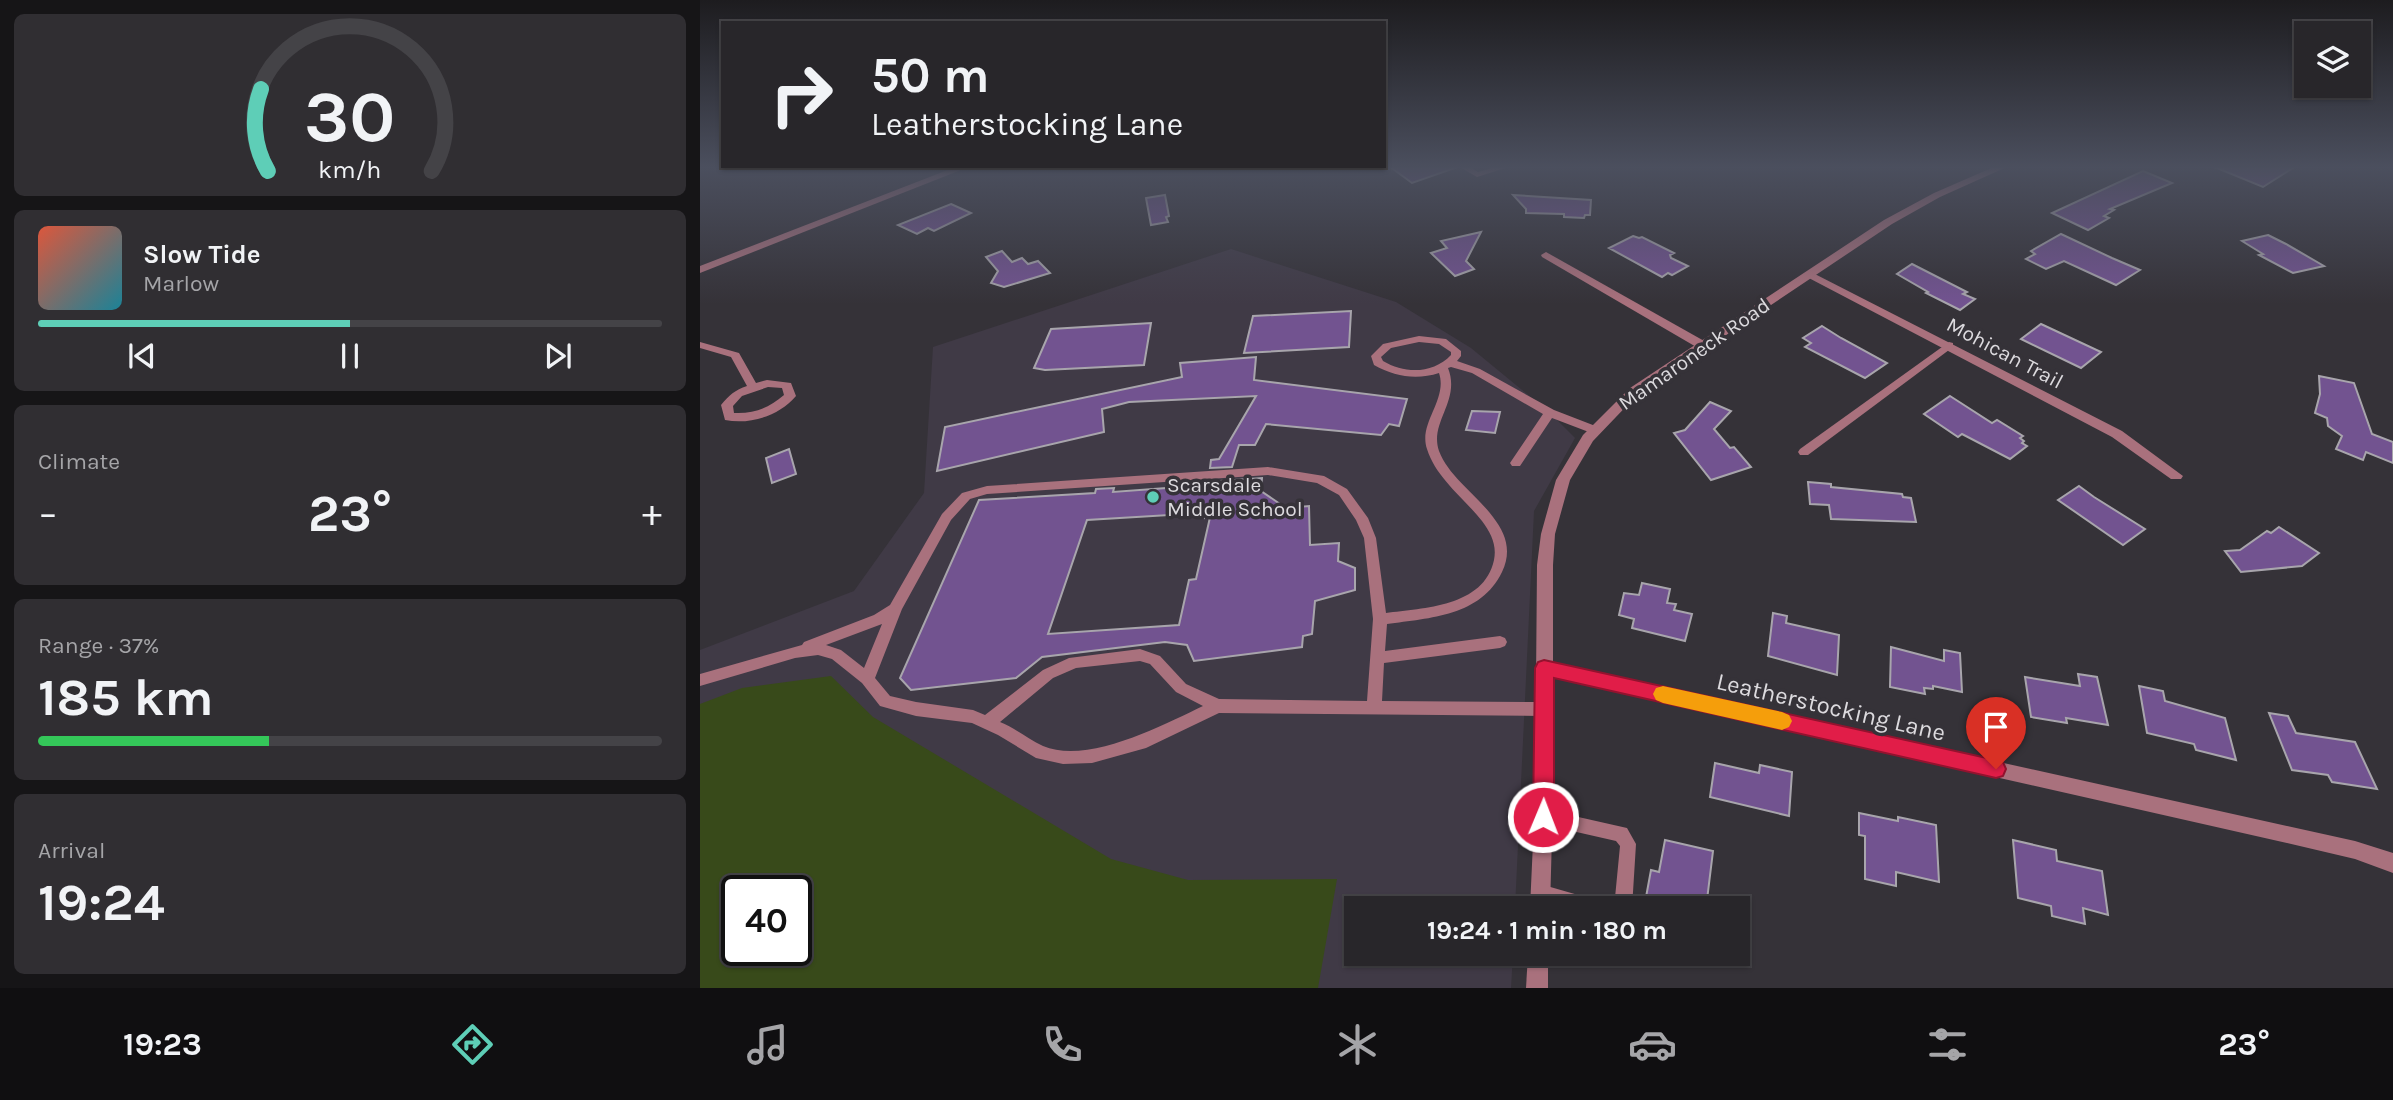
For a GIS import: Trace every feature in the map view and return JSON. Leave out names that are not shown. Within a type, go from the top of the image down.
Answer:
[{"type":"street","points":[[700,270],[849,212]]},
{"type":"street","name":"Mamaroneck Road","points":[[1540,896],[1545,565],[1554,506],[1563,480],[1594,430],[1634,391],[1906,212]]},
{"type":"street","points":[[1546,255],[1702,345]]},
{"type":"street","name":"Mohican Trail","points":[[1809,274],[2117,434],[2176,476]]},
{"type":"street","name":"Leatherstocking Lane","points":[[1544,668],[2278,832],[2355,850],[2393,863]]},
{"type":"street","points":[[1537,988],[1538,966]]},
{"type":"lane","points":[[1380,619],[1448,609],[1471,600],[1485,589],[1496,575],[1502,555],[1499,537],[1440,462],[1431,443],[1431,434],[1446,394],[1447,365],[1456,351],[1442,341],[1432,340],[1408,341],[1387,346],[1376,356],[1378,363],[1397,373],[1423,372],[1447,365],[1476,371],[1549,413],[1594,430]]},
{"type":"lane","points":[[700,345],[735,355],[754,388]]},
{"type":"lane","points":[[1804,452],[1949,345]]},
{"type":"lane","points":[[767,383],[787,385],[790,396],[776,409],[749,419],[730,417],[727,405],[738,393],[754,388],[767,383]]},
{"type":"lane","points":[[1516,463],[1549,413]]},
{"type":"lane","points":[[867,679],[895,608],[946,517],[954,506],[974,492],[1268,471],[1320,479],[1343,492],[1363,518],[1370,538],[1380,619],[1374,708]]},
{"type":"lane","points":[[700,680],[795,652],[879,619],[895,608]]},
{"type":"lane","points":[[1377,657],[1500,642]]},
{"type":"lane","points":[[795,652],[818,649],[836,654],[867,679],[886,701],[916,709],[973,717],[1041,753],[1073,757],[1092,755],[1146,741],[1218,706]]},
{"type":"lane","points":[[987,723],[1048,674],[1074,662],[1091,658],[1140,655],[1155,660],[1181,688],[1218,706],[1544,709]]},
{"type":"lane","points":[[1543,817],[1621,834],[1628,844],[1624,896]]},
{"type":"shaded area","name":"Scarsdale Middle School","points":[[1231,249],[1396,302],[1471,348],[1550,413],[1575,438],[1534,511],[1516,896],[1344,896],[1344,966],[1512,966],[1511,988],[700,988],[700,650],[854,591],[924,493],[933,347]]},
{"type":"green space","points":[[831,676],[873,717],[1111,859],[1188,880],[1337,879],[1318,988],[700,988],[700,704],[742,688]]},
{"type":"building","points":[[931,212],[971,213],[934,231],[928,228],[917,234],[898,225]]},
{"type":"building","points":[[1149,212],[1168,212],[1169,216],[1166,217],[1168,222],[1151,225]]},
{"type":"building","points":[[1590,212],[1584,218],[1564,217],[1564,214],[1526,213]]},
{"type":"building","points":[[2110,212],[2104,216],[2109,218],[2088,230],[2052,213]]},
{"type":"building","points":[[1481,232],[1466,261],[1474,269],[1455,276],[1431,253],[1447,248],[1441,241]]},
{"type":"building","points":[[2061,234],[2140,270],[2116,285],[2064,261],[2046,269],[2026,259],[2035,254],[2031,251]]},
{"type":"building","points":[[2268,235],[2324,266],[2293,273],[2259,255],[2263,254],[2242,241]]},
{"type":"building","points":[[1633,236],[1642,237],[1674,253],[1670,255],[1671,258],[1688,266],[1662,277],[1609,248]]},
{"type":"building","points":[[1002,251],[1012,262],[1022,258],[1028,264],[1038,261],[1050,273],[1004,287],[991,283],[998,271],[986,257]]},
{"type":"building","points":[[1912,264],[1967,292],[1963,294],[1975,299],[1960,310],[1926,293],[1928,292],[1897,274]]},
{"type":"building","points":[[1351,311],[1349,347],[1244,353],[1253,316]]},
{"type":"building","points":[[1151,323],[1144,365],[1045,370],[1034,368],[1051,329]]},
{"type":"building","points":[[2041,324],[2101,352],[2081,368],[2021,339]]},
{"type":"building","points":[[1822,326],[1887,363],[1865,378],[1805,347],[1811,343],[1803,338]]},
{"type":"building","points":[[1256,357],[1254,380],[1407,399],[1399,426],[1389,424],[1381,435],[1266,424],[1255,445],[1239,445],[1232,467],[1210,468],[1211,460],[1219,459],[1256,396],[1129,402],[1102,409],[1104,432],[937,471],[945,427],[1182,377],[1180,363]]},
{"type":"building","points":[[2319,376],[2354,383],[2372,434],[2393,442],[2393,463],[2366,452],[2363,460],[2336,449],[2342,436],[2328,426],[2327,418],[2315,413],[2320,394]]},
{"type":"building","points":[[1950,396],[1992,423],[1997,420],[2023,436],[2020,438],[2024,441],[2022,443],[2027,446],[2010,459],[1962,434],[1958,437],[1924,414]]},
{"type":"building","points":[[1710,402],[1731,411],[1714,429],[1751,467],[1711,480],[1674,433],[1685,430]]},
{"type":"building","points":[[1472,411],[1500,412],[1495,433],[1466,430]]},
{"type":"building","points":[[789,449],[796,474],[772,483],[766,458]]},
{"type":"building","name":"Scarsdale Middle School","points":[[1262,478],[1261,491],[1286,508],[1309,506],[1310,545],[1339,543],[1338,561],[1355,568],[1355,590],[1315,601],[1312,634],[1303,636],[1302,647],[1194,661],[1187,645],[1165,642],[1042,657],[1016,678],[911,690],[900,678],[979,500],[1095,493],[1096,489],[1114,488],[1113,492],[1207,485],[1207,482]],"holes":[[[1202,513],[1201,517],[1211,513],[1196,579],[1189,580],[1179,625],[1048,634],[1087,520]]]},
{"type":"building","points":[[1808,482],[1902,494],[1903,497],[1911,498],[1916,522],[1831,519],[1829,505],[1810,504]]},
{"type":"building","points":[[2079,486],[2145,529],[2123,545],[2058,500]]},
{"type":"building","points":[[2279,527],[2319,553],[2302,566],[2241,572],[2225,551],[2240,550],[2267,531],[2271,533]]},
{"type":"building","points":[[1642,583],[1670,589],[1667,603],[1676,604],[1674,610],[1692,614],[1685,641],[1632,628],[1634,619],[1619,615],[1624,593],[1639,595]]},
{"type":"building","points":[[1773,613],[1787,616],[1786,623],[1839,635],[1837,675],[1768,656]]},
{"type":"building","points":[[1891,647],[1944,661],[1944,650],[1960,653],[1962,692],[1933,686],[1933,689],[1924,688],[1925,694],[1890,687]]},
{"type":"building","points":[[2078,674],[2097,677],[2108,725],[2066,718],[2067,723],[2031,717],[2025,677],[2080,686]]},
{"type":"building","points":[[2139,686],[2163,691],[2165,701],[2225,718],[2236,760],[2196,750],[2194,744],[2147,733]]},
{"type":"building","points":[[2269,713],[2288,716],[2296,733],[2355,742],[2377,789],[2332,782],[2328,775],[2292,770]]},
{"type":"building","points":[[1715,763],[1759,773],[1760,765],[1792,772],[1789,816],[1710,797]]},
{"type":"building","points":[[1859,813],[1936,825],[1939,882],[1896,872],[1896,886],[1865,879],[1865,836],[1859,835]]},
{"type":"building","points":[[1665,840],[1713,851],[1707,896],[1646,896],[1651,870],[1659,872]]},
{"type":"building","points":[[2013,840],[2056,850],[2057,861],[2102,871],[2108,915],[2083,908],[2085,924],[2052,916],[2051,906],[2018,898]]},
{"type":"slow traffic","points":[[1663,694],[1782,721]]},
{"type":"place","name":"Scarsdale Middle School","points":[[1153,497]]},
{"type":"route","points":[[1543,817],[1544,668],[1996,769]]}]
